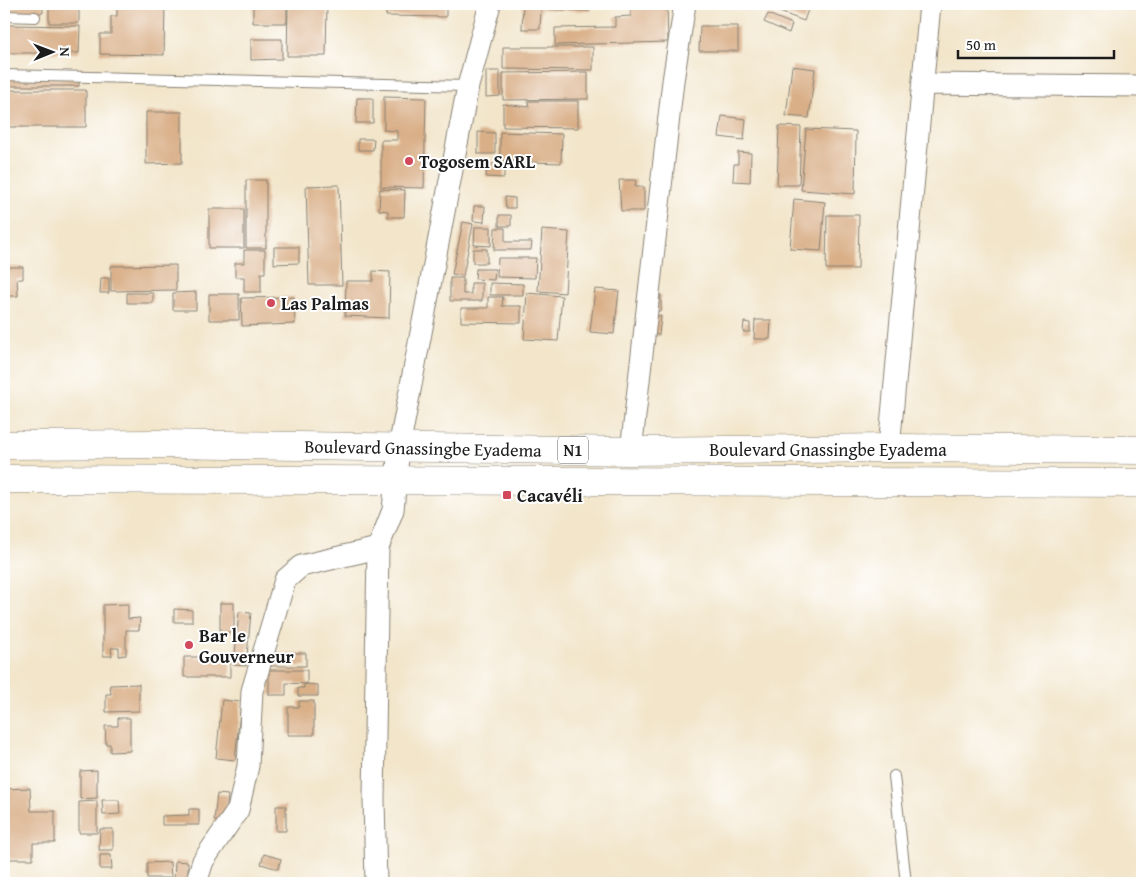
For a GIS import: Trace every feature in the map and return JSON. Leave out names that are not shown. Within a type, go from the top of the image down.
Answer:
[{"type":"highway","name":"Boulevard Gnassingbe Eyadema","points":[[4,445],[158,444],[631,451],[889,448],[1142,450]]},
{"type":"highway","name":"Boulevard Gnassingbe Eyadema","points":[[4,479],[1142,483]]},
{"type":"street","points":[[376,883],[374,799],[378,548],[393,510],[399,448],[468,86],[490,4]]},
{"type":"street","points":[[631,451],[673,81],[686,4]]},
{"type":"street","points":[[889,448],[930,4]]},
{"type":"street","points":[[923,84],[1142,86]]},
{"type":"street","points":[[196,883],[203,861],[238,810],[248,766],[252,692],[285,580],[301,566],[378,548]]},
{"type":"lane","points":[[4,16],[35,17]]},
{"type":"lane","points":[[4,75],[468,86]]},
{"type":"lane","points":[[894,776],[906,883]]},
{"type":"building","points":[[4,4],[43,4],[43,13],[4,14]]},
{"type":"building","points":[[49,4],[79,4],[79,23],[49,23]]},
{"type":"building","points":[[117,4],[165,4],[164,55],[100,54],[100,34],[111,34],[111,16],[117,16]]},
{"type":"building","points":[[253,4],[287,4],[287,23],[253,23]]},
{"type":"building","points":[[288,4],[327,4],[326,56],[287,56]]},
{"type":"building","points":[[386,4],[446,4],[446,17],[386,16]]},
{"type":"building","points":[[523,4],[590,4],[590,11],[541,9],[540,29],[522,29]]},
{"type":"building","points":[[631,4],[667,4],[668,42],[555,45],[555,28],[615,27],[615,17],[631,16]]},
{"type":"building","points":[[758,4],[810,4],[804,21]]},
{"type":"building","points":[[768,14],[792,24],[789,33],[764,22]]},
{"type":"building","points":[[5,25],[80,26],[79,53],[5,53]]},
{"type":"building","points":[[700,26],[738,26],[738,51],[699,51]]},
{"type":"building","points":[[251,39],[282,39],[282,59],[251,60]]},
{"type":"building","points":[[503,47],[593,47],[593,70],[503,69]]},
{"type":"building","points":[[792,66],[815,69],[809,118],[786,116]]},
{"type":"building","points":[[486,71],[500,71],[500,96],[486,97]]},
{"type":"building","points":[[588,72],[588,99],[503,100],[503,73]]},
{"type":"building","points":[[4,77],[79,78],[79,86],[4,86]]},
{"type":"building","points":[[4,90],[86,90],[86,127],[4,127]]},
{"type":"building","points":[[384,97],[426,98],[424,188],[381,187],[381,140],[397,140],[397,131],[384,130]]},
{"type":"building","points":[[357,98],[373,98],[373,123],[356,123]]},
{"type":"building","points":[[528,101],[578,101],[578,128],[503,127],[503,104],[529,107]]},
{"type":"building","points":[[146,112],[182,112],[182,163],[146,164]]},
{"type":"building","points":[[722,116],[746,119],[744,140],[719,137]]},
{"type":"building","points":[[779,126],[801,127],[799,185],[777,185]]},
{"type":"building","points":[[806,129],[856,131],[855,194],[801,190]]},
{"type":"building","points":[[478,132],[495,133],[495,154],[478,154]]},
{"type":"building","points":[[500,132],[562,134],[561,163],[500,161]]},
{"type":"building","points":[[358,139],[374,139],[373,150],[358,150]]},
{"type":"building","points":[[738,152],[751,153],[750,182],[733,181],[734,164],[738,164]]},
{"type":"building","points":[[487,164],[504,164],[504,178],[486,177]]},
{"type":"building","points":[[246,180],[266,180],[266,248],[246,248]]},
{"type":"building","points":[[619,180],[636,180],[635,187],[644,187],[644,211],[621,211]]},
{"type":"building","points":[[339,185],[342,285],[309,285],[306,186]]},
{"type":"building","points":[[380,189],[405,190],[404,217],[388,217],[388,211],[379,210]]},
{"type":"building","points":[[505,197],[515,198],[515,208],[506,208]]},
{"type":"building","points":[[794,199],[825,202],[821,251],[790,249]]},
{"type":"building","points":[[474,206],[485,206],[484,222],[473,221]]},
{"type":"building","points":[[209,209],[244,209],[244,248],[209,248]]},
{"type":"building","points":[[499,215],[511,215],[511,226],[499,226]]},
{"type":"building","points":[[827,215],[859,215],[858,269],[826,269]]},
{"type":"building","points":[[463,222],[473,224],[463,276],[452,274]]},
{"type":"building","points":[[475,227],[491,227],[491,246],[474,245]]},
{"type":"building","points":[[495,228],[505,228],[505,242],[532,242],[531,250],[494,250]]},
{"type":"building","points":[[542,230],[569,232],[565,293],[538,291]]},
{"type":"building","points":[[274,247],[299,247],[299,263],[274,264]]},
{"type":"building","points":[[473,249],[487,249],[487,263],[473,263]]},
{"type":"building","points":[[244,250],[265,250],[265,273],[261,273],[261,292],[244,292],[244,277],[235,277],[235,263],[244,263]]},
{"type":"building","points":[[498,258],[536,258],[535,278],[497,277]]},
{"type":"building","points":[[176,265],[176,290],[111,291],[111,266]]},
{"type":"building","points":[[4,267],[23,267],[23,279],[17,279],[18,296],[4,296]]},
{"type":"building","points":[[476,269],[495,269],[494,280],[475,279]]},
{"type":"building","points":[[373,271],[390,272],[389,318],[345,316],[346,281],[373,281]]},
{"type":"building","points":[[101,278],[109,278],[109,293],[100,293]]},
{"type":"building","points":[[450,278],[463,278],[463,294],[471,294],[471,283],[482,283],[482,301],[450,301]]},
{"type":"building","points":[[490,283],[523,284],[523,295],[490,295]]},
{"type":"building","points":[[595,289],[619,291],[614,334],[590,332]]},
{"type":"building","points":[[196,292],[196,310],[173,310],[173,293]]},
{"type":"building","points":[[127,293],[153,293],[153,303],[127,303]]},
{"type":"building","points":[[527,293],[562,296],[558,341],[524,339]]},
{"type":"building","points":[[209,294],[239,294],[239,320],[209,320]]},
{"type":"building","points":[[651,295],[661,295],[661,311],[651,311]]},
{"type":"building","points":[[294,297],[295,324],[242,326],[241,298]]},
{"type":"building","points":[[488,297],[503,297],[502,306],[521,306],[521,323],[461,322],[461,308],[488,308]]},
{"type":"building","points":[[651,315],[661,316],[659,335],[649,334]]},
{"type":"building","points":[[755,320],[771,320],[770,339],[754,339]]},
{"type":"building","points":[[744,322],[750,323],[750,332],[743,332]]},
{"type":"building","points":[[220,603],[234,603],[234,632],[220,632]]},
{"type":"building","points":[[128,604],[128,619],[140,618],[139,630],[126,630],[126,655],[119,656],[119,648],[111,648],[112,656],[103,656],[103,605]]},
{"type":"building","points":[[174,609],[192,610],[192,622],[174,622]]},
{"type":"building","points":[[239,612],[251,613],[246,666],[234,665]]},
{"type":"building","points":[[271,653],[306,653],[306,666],[271,666]]},
{"type":"building","points":[[184,657],[230,657],[230,677],[184,677]]},
{"type":"building","points":[[269,670],[307,670],[307,684],[286,683],[286,695],[269,695]]},
{"type":"building","points":[[139,684],[139,711],[106,712],[106,694],[111,694],[110,685]]},
{"type":"building","points":[[304,684],[318,685],[318,696],[298,696],[298,688],[304,688]]},
{"type":"building","points":[[222,700],[241,702],[235,760],[216,758]]},
{"type":"building","points":[[299,701],[314,701],[314,735],[288,735],[288,707],[299,707]]},
{"type":"building","points":[[118,718],[130,718],[130,751],[110,752],[110,744],[106,744],[105,726],[118,726]]},
{"type":"building","points":[[97,770],[97,798],[80,799],[80,771]]},
{"type":"building","points":[[30,788],[31,811],[55,811],[55,843],[33,843],[33,859],[4,859],[4,789]]},
{"type":"building","points":[[217,794],[228,795],[225,822],[214,821]]},
{"type":"building","points":[[102,800],[119,800],[120,814],[103,815]]},
{"type":"building","points":[[97,801],[97,833],[79,833],[79,802]]},
{"type":"building","points":[[276,806],[286,806],[286,831],[276,831]]},
{"type":"building","points":[[189,809],[199,809],[199,825],[162,825],[162,816],[189,815]]},
{"type":"building","points":[[100,829],[113,829],[113,850],[99,850]]},
{"type":"building","points":[[264,854],[281,859],[278,869],[261,864]]},
{"type":"building","points":[[100,855],[111,855],[112,869],[100,869]]},
{"type":"building","points":[[175,861],[188,862],[188,883],[174,883]]},
{"type":"building","points":[[170,862],[171,878],[147,878],[147,863]]},
{"type":"place","name":"Togosem SARL","points":[[409,161]]},
{"type":"place","name":"Las Palmas","points":[[271,303]]},
{"type":"place","name":"Cacavéli","points":[[507,495]]},
{"type":"place","name":"Bar le Gouverneur","points":[[189,645]]}]
